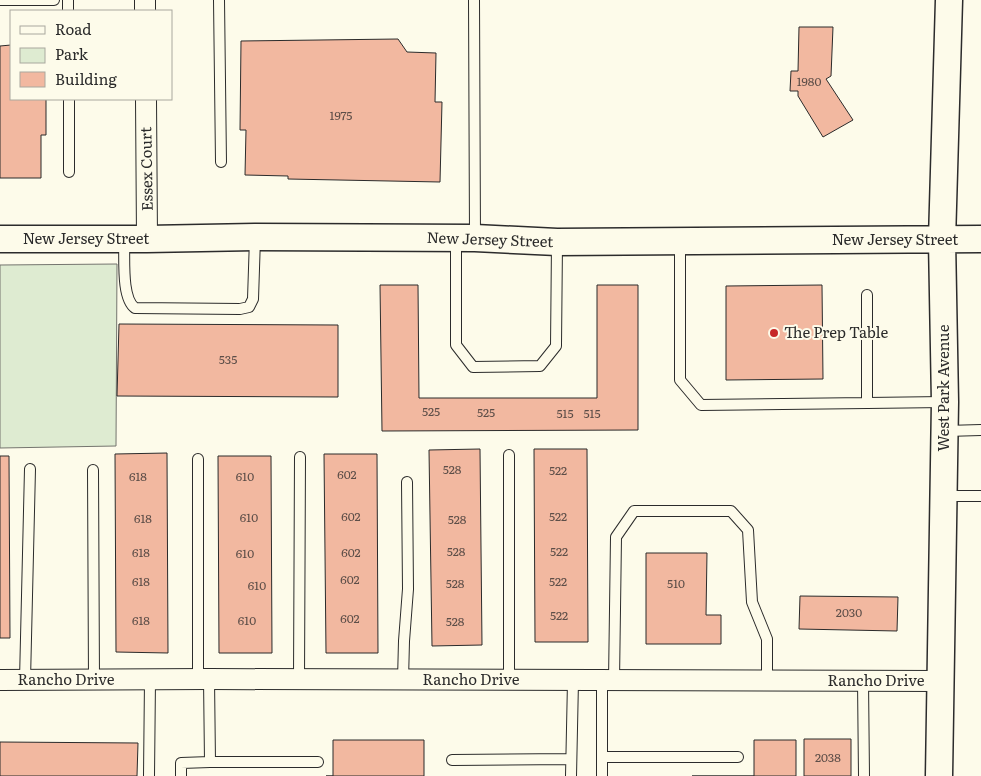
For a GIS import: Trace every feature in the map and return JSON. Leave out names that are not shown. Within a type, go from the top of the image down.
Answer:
[{"type":"street","name":"West Park Avenue","points":[[939,776],[945,431],[942,240],[949,0]]},
{"type":"street","name":"Essex Court","points":[[136,239],[146,100]]},
{"type":"street","name":"New Jersey Street","points":[[0,239],[466,238],[557,242],[981,239]]},
{"type":"street","name":"Rancho Drive","points":[[0,680],[941,681]]},
{"type":"lane","points":[[0,0],[54,0]]},
{"type":"lane","points":[[219,0],[220,162]]},
{"type":"lane","points":[[474,0],[466,238],[456,345],[473,367],[540,366],[556,346],[557,242]]},
{"type":"lane","points":[[69,100],[69,172]]},
{"type":"lane","points":[[136,239],[126,294],[129,304],[134,308],[240,309],[249,307],[253,299],[255,237]]},
{"type":"lane","points":[[680,240],[680,380],[701,405],[945,402]]},
{"type":"lane","points":[[867,295],[867,403]]},
{"type":"lane","points":[[945,431],[981,430]]},
{"type":"lane","points":[[509,455],[509,680]]},
{"type":"lane","points":[[299,680],[300,457]]},
{"type":"lane","points":[[198,460],[203,679],[210,762]]},
{"type":"lane","points":[[25,680],[30,469]]},
{"type":"lane","points":[[93,470],[94,680]]},
{"type":"lane","points":[[403,680],[408,589],[407,482]]},
{"type":"lane","points":[[944,496],[981,496]]},
{"type":"lane","points":[[602,776],[616,537],[634,511],[731,511],[748,530],[752,602],[767,639],[767,681]]},
{"type":"lane","points":[[149,776],[150,680]]},
{"type":"lane","points":[[571,776],[573,680]]},
{"type":"lane","points":[[863,681],[864,776]]},
{"type":"lane","points":[[602,758],[738,758]]},
{"type":"lane","points":[[452,760],[571,759]]},
{"type":"lane","points":[[181,776],[181,762],[318,762]]},
{"type":"green space","points":[[117,264],[116,446],[0,448],[0,265]]},
{"type":"building","points":[[799,27],[833,27],[831,76],[826,79],[853,120],[823,137],[798,96],[798,91],[790,91],[791,71],[798,71]]},
{"type":"building","points":[[398,39],[407,52],[436,53],[435,102],[442,102],[440,182],[288,179],[288,176],[245,175],[246,130],[240,130],[241,41]]},
{"type":"building","points":[[10,45],[10,100],[46,100],[46,135],[41,135],[41,178],[0,178],[0,46]]},
{"type":"building","points":[[380,285],[418,285],[419,398],[597,398],[597,285],[638,285],[638,430],[382,431]]},
{"type":"building","name":"The Prep Table","points":[[822,285],[823,379],[726,380],[726,286]]},
{"type":"building","points":[[119,324],[338,325],[338,397],[117,396]]},
{"type":"building","points":[[480,449],[482,645],[432,646],[429,450]]},
{"type":"building","points":[[534,449],[587,449],[588,642],[535,642]]},
{"type":"building","points":[[167,453],[168,653],[116,652],[115,454]]},
{"type":"building","points":[[324,454],[377,454],[378,653],[326,653]]},
{"type":"building","points":[[0,456],[9,456],[10,638],[0,638]]},
{"type":"building","points":[[218,456],[271,456],[272,653],[219,653]]},
{"type":"building","points":[[646,553],[707,553],[706,615],[721,615],[721,644],[646,644]]},
{"type":"building","points":[[800,596],[898,597],[897,631],[799,629]]},
{"type":"building","points":[[804,739],[851,739],[851,776],[804,776]]},
{"type":"building","points":[[333,740],[424,740],[424,776],[333,776]]},
{"type":"building","points":[[754,740],[796,740],[796,776],[754,776]]},
{"type":"building","points":[[0,742],[138,743],[137,776],[0,776]]},
{"type":"place","name":"The Prep Table","points":[[774,333]]}]
